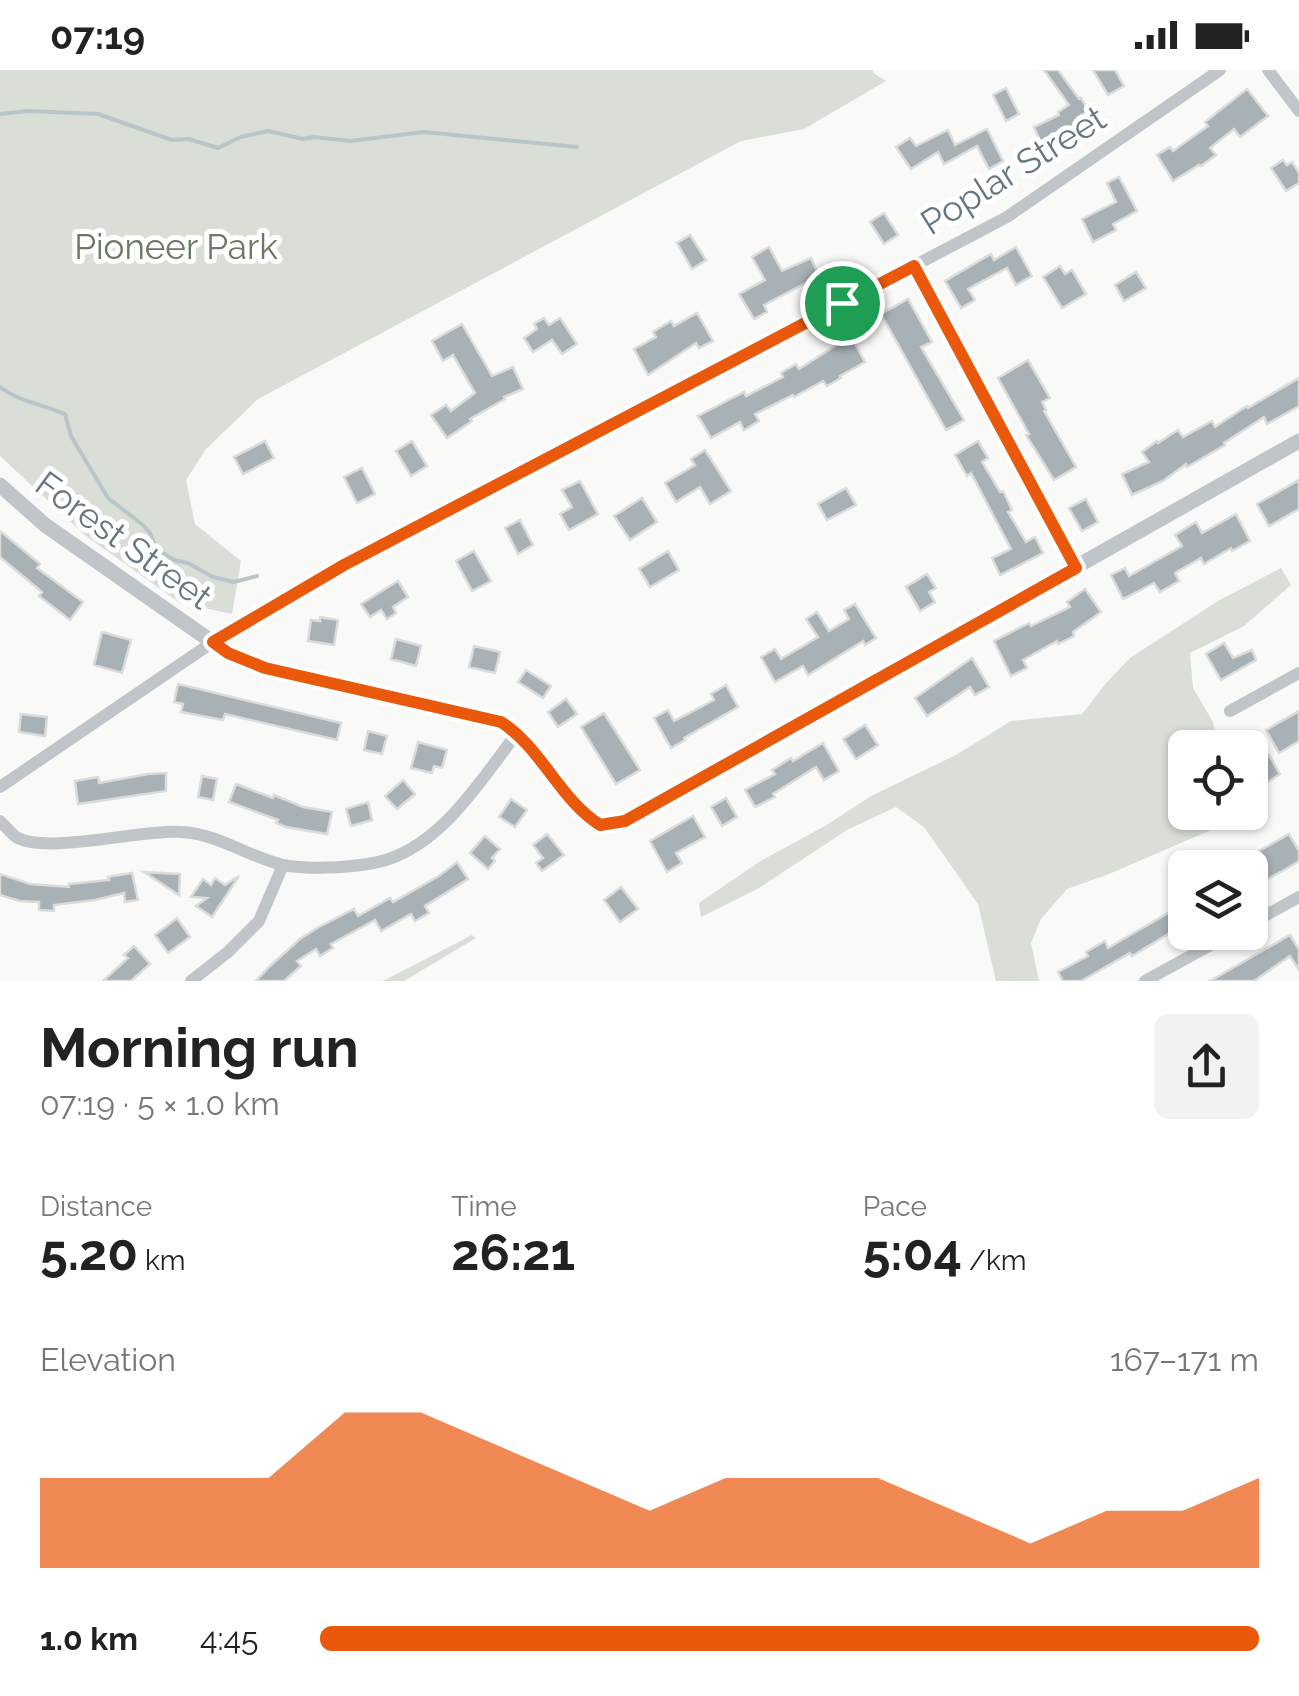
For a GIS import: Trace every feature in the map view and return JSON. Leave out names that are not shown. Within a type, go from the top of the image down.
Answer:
[{"type":"street","name":"Poplar Street","points":[[0,787],[213,642],[344,565],[1007,217],[1220,70]]},
{"type":"street","points":[[1268,70],[1299,111]]},
{"type":"street","points":[[914,266],[1076,568]]},
{"type":"street","points":[[0,821],[18,838],[52,845],[148,832],[186,832],[225,842],[283,865],[341,868],[389,859],[426,839],[460,807],[518,732],[584,815],[600,825],[625,821],[1297,446]]},
{"type":"street","name":"Forest Street","points":[[0,485],[44,525],[228,653],[265,668],[501,722],[518,732]]},
{"type":"street","points":[[1230,711],[1299,673]]},
{"type":"street","points":[[191,981],[259,921],[283,865]]},
{"type":"street","points":[[1268,914],[1299,897]]},
{"type":"street","points":[[1145,981],[1201,950]]},
{"type":"green space","name":"Pioneer Park","points":[[0,70],[874,70],[886,81],[804,129],[741,141],[258,399],[206,449],[186,480],[195,524],[241,561],[232,614],[180,603],[86,536],[0,456]]},
{"type":"green space","points":[[1281,568],[1291,585],[1244,626],[1190,653],[1193,688],[1215,730],[1168,730],[1168,830],[1211,830],[1067,889],[1041,919],[1031,943],[1039,981],[996,981],[978,904],[924,827],[896,807],[847,830],[759,888],[701,917],[699,903],[759,862],[1011,721],[1082,714],[1130,658],[1218,601]]},
{"type":"green space","points":[[472,935],[476,938],[404,981],[383,981]]},
{"type":"building","points":[[1044,70],[1058,70],[1089,111],[1078,117],[1084,126],[1057,142],[1061,149],[1047,156],[1034,127],[1059,115],[1069,105]]},
{"type":"building","points":[[1093,70],[1115,70],[1124,86],[1108,95]]},
{"type":"building","points":[[1006,88],[1019,114],[1006,121],[993,95]]},
{"type":"building","points":[[1247,89],[1268,116],[1240,137],[1234,129],[1210,148],[1216,155],[1173,181],[1157,155],[1170,147],[1173,151],[1208,126],[1205,122]]},
{"type":"building","points":[[987,129],[1003,161],[989,169],[977,146],[944,164],[938,152],[911,169],[896,147],[910,138],[916,146],[948,130],[955,145]]},
{"type":"building","points":[[1283,160],[1287,165],[1292,162],[1299,173],[1299,183],[1286,191],[1271,168]]},
{"type":"building","points":[[1119,177],[1137,211],[1113,224],[1116,230],[1093,242],[1082,219],[1116,202],[1107,183]]},
{"type":"building","points":[[884,213],[898,235],[884,244],[870,222]]},
{"type":"building","points":[[690,235],[706,260],[692,269],[677,243]]},
{"type":"building","points":[[769,247],[782,271],[811,258],[819,276],[764,305],[767,312],[754,319],[739,294],[765,280],[752,257]]},
{"type":"building","points":[[1016,247],[1032,276],[1016,285],[1007,268],[968,289],[975,300],[961,308],[945,281],[991,254],[994,260]]},
{"type":"building","points":[[1060,266],[1065,274],[1072,270],[1086,294],[1062,308],[1043,277]]},
{"type":"building","points":[[1136,272],[1146,288],[1124,301],[1115,285]]},
{"type":"building","points":[[908,299],[932,342],[921,347],[964,420],[946,430],[881,314]]},
{"type":"building","points":[[697,313],[713,341],[699,348],[696,343],[648,375],[634,349],[656,337],[653,332],[671,321],[674,326]]},
{"type":"building","points":[[544,318],[549,325],[560,318],[577,344],[562,354],[552,340],[533,352],[524,338]]},
{"type":"building","points":[[462,324],[492,376],[513,367],[523,389],[504,397],[447,438],[431,415],[446,405],[451,411],[475,393],[453,355],[443,361],[432,341]]},
{"type":"building","points":[[851,336],[865,362],[827,386],[823,381],[755,414],[759,421],[744,430],[740,422],[711,438],[698,416],[783,377],[781,373],[796,364],[799,369]]},
{"type":"building","points":[[1028,360],[1050,398],[1042,402],[1044,411],[1076,467],[1054,480],[998,378]]},
{"type":"building","points":[[1299,378],[1299,406],[1267,424],[1264,417],[1225,445],[1132,495],[1122,474],[1149,462],[1142,452],[1157,441],[1178,430],[1183,437],[1212,421],[1215,427]]},
{"type":"building","points":[[265,441],[274,458],[243,474],[234,457]]},
{"type":"building","points":[[412,441],[427,466],[411,476],[396,451]]},
{"type":"building","points":[[978,441],[988,458],[982,462],[1000,492],[1003,491],[1012,510],[1008,512],[1026,542],[1035,537],[1043,553],[1000,575],[992,558],[1011,549],[971,473],[967,476],[955,455]]},
{"type":"building","points":[[705,450],[731,491],[710,504],[700,487],[676,502],[665,483],[695,465],[691,459]]},
{"type":"building","points":[[362,468],[375,494],[357,503],[344,477]]},
{"type":"building","points":[[1299,480],[1299,509],[1269,526],[1257,504]]},
{"type":"building","points":[[580,481],[598,514],[569,530],[560,514],[572,507],[562,490]]},
{"type":"building","points":[[846,488],[856,505],[827,520],[818,504]]},
{"type":"building","points":[[642,498],[657,522],[630,540],[614,516]]},
{"type":"building","points":[[1086,499],[1098,522],[1082,531],[1069,508]]},
{"type":"building","points":[[1236,514],[1250,541],[1204,564],[1201,558],[1175,573],[1179,581],[1160,592],[1154,583],[1123,599],[1111,575],[1125,568],[1129,576],[1182,546],[1175,535],[1196,522],[1202,533]]},
{"type":"building","points":[[520,520],[533,545],[518,554],[505,528]]},
{"type":"building","points":[[0,531],[40,564],[37,568],[83,602],[70,620],[0,557]]},
{"type":"building","points":[[474,551],[491,581],[472,591],[456,561]]},
{"type":"building","points":[[668,551],[679,570],[650,587],[639,569]]},
{"type":"building","points":[[927,574],[936,588],[929,592],[935,602],[920,611],[906,587]]},
{"type":"building","points":[[398,581],[408,597],[393,607],[396,613],[387,619],[381,610],[370,617],[361,604]]},
{"type":"building","points":[[1085,589],[1101,612],[1073,632],[1074,636],[1023,660],[1027,668],[1011,676],[994,641],[1070,607],[1067,602]]},
{"type":"building","points":[[855,604],[876,638],[865,645],[863,641],[808,675],[803,666],[775,682],[761,657],[775,649],[781,659],[818,637],[806,619],[817,612],[829,631],[849,619],[844,610]]},
{"type":"building","points":[[320,617],[338,620],[334,645],[308,641],[311,620],[320,621]]},
{"type":"building","points":[[102,632],[131,640],[122,673],[94,665]]},
{"type":"building","points":[[396,639],[421,646],[416,666],[391,659]]},
{"type":"building","points":[[1224,643],[1233,658],[1252,650],[1256,660],[1221,680],[1206,654]]},
{"type":"building","points":[[474,646],[500,652],[495,673],[469,667]]},
{"type":"building","points":[[972,658],[989,687],[975,695],[970,687],[927,716],[915,698]]},
{"type":"building","points":[[526,670],[551,686],[543,698],[518,682]]},
{"type":"building","points":[[178,684],[341,723],[337,740],[225,714],[223,720],[181,712],[183,704],[174,702]]},
{"type":"building","points":[[726,685],[738,707],[671,748],[654,718],[668,710],[674,721],[714,700],[711,694]]},
{"type":"building","points":[[566,699],[577,714],[558,727],[548,712]]},
{"type":"building","points":[[1299,711],[1299,741],[1279,753],[1266,730]]},
{"type":"building","points":[[604,713],[640,770],[616,784],[581,727]]},
{"type":"building","points":[[21,714],[47,717],[45,736],[19,732]]},
{"type":"building","points":[[865,725],[878,745],[856,759],[843,739]]},
{"type":"building","points":[[368,731],[387,736],[382,754],[364,750]]},
{"type":"building","points":[[418,742],[447,750],[442,768],[434,766],[432,773],[411,768]]},
{"type":"building","points":[[823,743],[839,771],[824,780],[816,767],[755,807],[745,790],[775,774],[772,770],[791,758],[793,761]]},
{"type":"building","points":[[1268,756],[1280,774],[1268,782]]},
{"type":"building","points":[[166,773],[166,791],[78,804],[75,781],[98,777],[99,783]]},
{"type":"building","points":[[202,776],[217,779],[213,800],[198,797]]},
{"type":"building","points":[[403,780],[415,794],[397,809],[385,796]]},
{"type":"building","points":[[236,784],[303,807],[332,812],[327,834],[286,827],[276,823],[278,820],[229,802]]},
{"type":"building","points":[[726,798],[737,817],[722,826],[711,807]]},
{"type":"building","points":[[511,799],[527,810],[515,827],[499,817]]},
{"type":"building","points":[[368,802],[372,820],[351,826],[346,809]]},
{"type":"building","points":[[693,816],[705,837],[676,853],[682,863],[667,872],[650,841]]},
{"type":"building","points":[[547,834],[564,855],[542,871],[536,863],[543,858],[533,845]]},
{"type":"building","points":[[1289,834],[1299,851],[1299,861],[1268,879],[1268,850],[1261,850]]},
{"type":"building","points":[[485,836],[500,849],[488,869],[470,853]]},
{"type":"building","points":[[457,862],[468,879],[425,906],[429,913],[415,921],[411,914],[381,931],[375,920],[331,944],[333,948],[320,956],[316,949],[297,961],[301,966],[284,981],[256,981],[300,939],[319,927],[354,909],[358,916],[390,898],[393,902]]},
{"type":"building","points":[[144,872],[180,874],[179,895]]},
{"type":"building","points":[[132,873],[138,900],[125,902],[124,893],[54,905],[54,911],[39,910],[39,902],[0,895],[0,874],[30,884],[69,887]]},
{"type":"building","points":[[239,876],[212,917],[196,906],[207,898],[191,897],[203,879],[211,885],[215,878],[225,885]]},
{"type":"building","points":[[621,887],[638,909],[620,922],[604,900]]},
{"type":"building","points":[[1168,913],[1168,934],[1081,981],[1063,981],[1058,972],[1088,956],[1086,952],[1105,941],[1108,948]]},
{"type":"building","points":[[177,918],[190,937],[168,953],[155,935]]},
{"type":"building","points":[[1290,935],[1299,950],[1299,970],[1290,956],[1254,981],[1210,981],[1268,950]]},
{"type":"building","points":[[134,946],[150,964],[131,981],[103,981],[128,958],[124,955]]},
{"type":"waterway","points":[[0,114],[98,114],[172,140],[189,139],[218,148],[241,137],[268,131],[303,139],[350,141],[424,132],[577,147]]},
{"type":"waterway","points":[[0,387],[65,414],[71,436],[108,498],[143,525],[156,549],[213,577],[234,582],[257,576]]},
{"type":"route","points":[[914,266],[1076,568],[625,821],[600,825],[584,815],[518,732],[501,722],[265,668],[228,653],[213,642],[344,565],[842,303],[914,266]]}]
